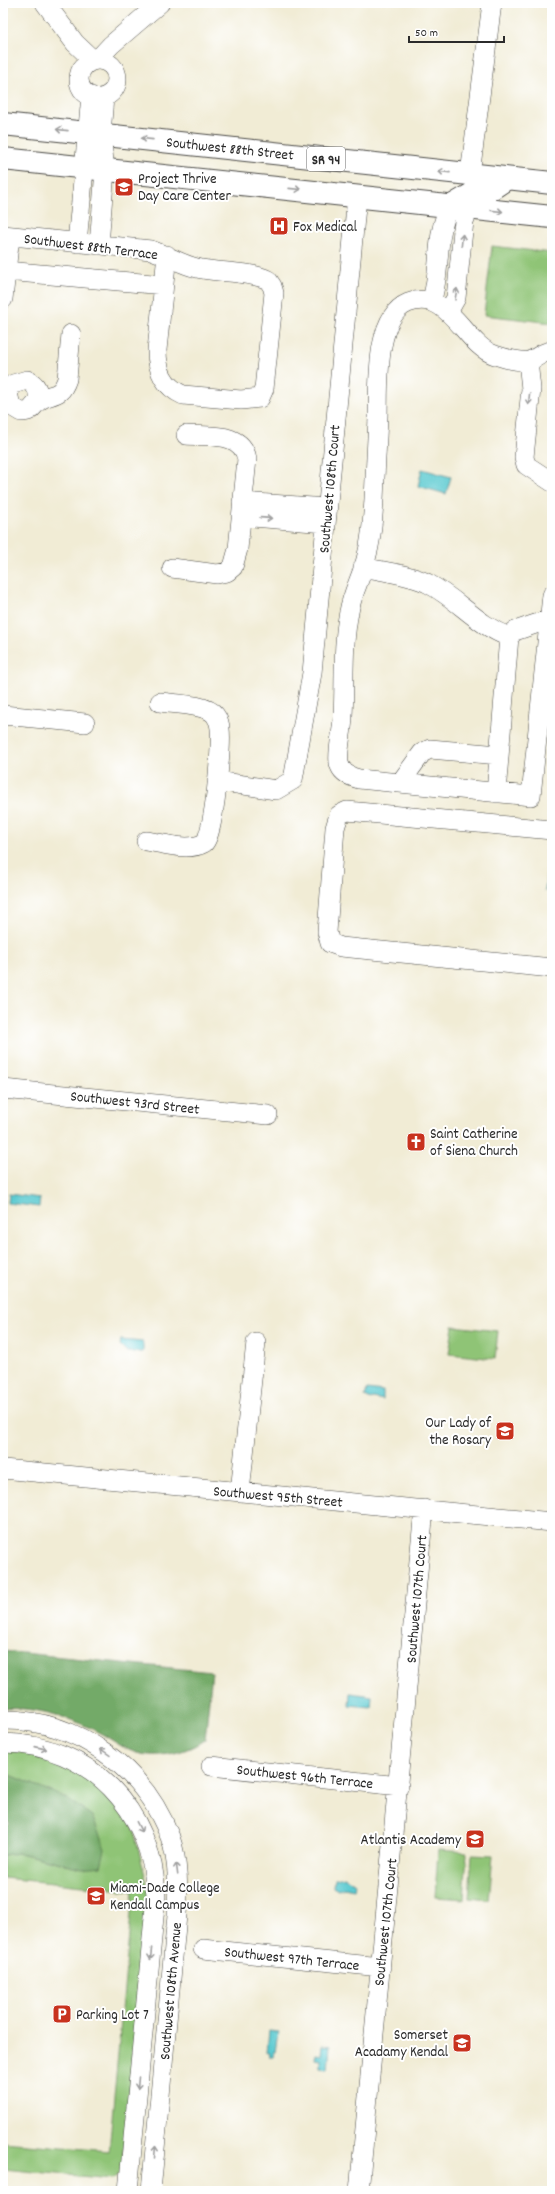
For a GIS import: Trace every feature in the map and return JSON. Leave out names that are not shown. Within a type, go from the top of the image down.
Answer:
[{"type":"main road","name":"Southwest 88th Street","points":[[3,124],[552,183]]},
{"type":"main road","name":"SR 94","points":[[3,159],[552,217]]},
{"type":"main road","points":[[416,203],[440,196],[458,188],[470,174]]},
{"type":"main road","points":[[450,207],[472,194],[492,189],[507,178]]},
{"type":"street","points":[[45,3],[75,43],[96,60],[109,63],[114,68],[117,79],[114,90],[97,97],[81,89],[79,77],[83,66],[96,60],[111,45],[160,3]]},
{"type":"street","points":[[470,174],[492,3]]},
{"type":"street","points":[[97,97],[94,134],[94,169],[101,216],[99,245]]},
{"type":"street","points":[[77,242],[80,212],[94,169]]},
{"type":"street","name":"Southwest 108th Court","points":[[217,781],[274,778],[293,780],[312,673],[357,196]]},
{"type":"street","points":[[431,302],[434,293],[443,219],[450,207]]},
{"type":"street","points":[[448,312],[456,298],[464,221],[467,214],[473,209]]},
{"type":"street","points":[[80,212],[83,218],[87,220],[93,221],[101,216]]},
{"type":"street","points":[[3,299],[6,271],[6,235]]},
{"type":"street","name":"Southwest 88th Terrace","points":[[6,235],[151,250],[197,268],[264,278],[271,282],[274,293],[264,389],[260,398],[241,400],[183,395],[168,385],[162,378],[157,361],[164,285]]},
{"type":"street","points":[[6,271],[164,285],[167,255]]},
{"type":"street","points":[[438,265],[459,268]]},
{"type":"street","points":[[552,351],[544,351],[528,361],[506,358],[484,350],[473,341],[457,320],[448,312],[431,302],[418,301],[408,303],[398,311],[386,332],[378,374],[375,485],[368,555],[354,589],[347,620],[343,731],[339,762],[343,771],[354,778],[531,796],[552,594]]},
{"type":"street","points":[[38,401],[58,394],[65,385],[71,334]]},
{"type":"street","points":[[528,361],[530,389],[524,457],[526,465],[552,482]]},
{"type":"street","points":[[22,380],[31,382],[36,386],[38,390],[38,401],[36,406],[26,412],[16,410],[6,402],[9,388],[13,384],[22,380]]},
{"type":"street","points":[[172,568],[216,574],[231,570],[235,564],[242,509],[247,459],[244,448],[240,443],[228,438],[186,435]]},
{"type":"street","points":[[242,509],[327,516]]},
{"type":"street","points":[[363,567],[422,580],[453,600],[486,627],[509,637]]},
{"type":"street","points":[[496,793],[509,637],[515,631],[550,619]]},
{"type":"street","points":[[146,841],[186,846],[199,845],[208,839],[217,781],[221,739],[219,723],[215,714],[205,708],[160,702]]},
{"type":"street","points":[[3,715],[85,723]]},
{"type":"street","points":[[400,783],[422,753],[430,749],[500,755]]},
{"type":"street","points":[[552,830],[347,811],[339,815],[335,828],[327,932],[330,943],[341,947],[552,968]]},
{"type":"street","name":"Southwest 93rd Street","points":[[3,1089],[268,1115]]},
{"type":"street","points":[[240,1492],[256,1342]]},
{"type":"street","name":"Southwest 95th Street","points":[[3,1469],[552,1522]]},
{"type":"street","name":"Southwest 107th Court","points":[[359,2191],[399,1786],[424,1509]]},
{"type":"street","name":"Southwest 108th Avenue","points":[[3,1720],[36,1722],[77,1736],[110,1756],[135,1778],[155,1806],[170,1837],[176,1864],[178,1885],[177,1915],[151,2191]]},
{"type":"street","name":"Southwest 108th Avenue","points":[[3,1742],[32,1746],[66,1755],[93,1772],[117,1794],[135,1818],[147,1845],[154,1868],[156,1896],[128,2191]]},
{"type":"street","name":"Southwest 96th Terrace","points":[[211,1766],[399,1786]]},
{"type":"street","name":"Southwest 97th Terrace","points":[[204,1949],[381,1967]]},
{"type":"green space","points":[[492,246],[552,253],[552,323],[484,315]]},
{"type":"green space","points":[[453,1326],[498,1331],[495,1359],[449,1354]]},
{"type":"green space","points":[[3,1651],[212,1672],[205,1739],[199,1744],[175,1753],[158,1755],[141,1754],[126,1748],[78,1722],[66,1718],[28,1709],[3,1709]]},
{"type":"green space","points":[[3,1749],[44,1755],[87,1775],[132,1824],[149,1891],[122,2172],[112,2179],[3,2169],[3,2142],[109,2151],[133,1891],[3,1878],[3,1855],[19,1853],[82,1868],[10,1774],[3,1772]]},
{"type":"green space","points":[[3,1772],[64,1797],[92,1816],[105,1849],[101,1866],[82,1868],[19,1853],[3,1855],[3,1830],[10,1823],[3,1819]]},
{"type":"green space","points":[[438,1850],[467,1852],[464,1899],[435,1897]]},
{"type":"green space","points":[[472,1854],[493,1855],[489,1900],[469,1898]]},
{"type":"water","points":[[422,469],[451,477],[446,494],[418,486]]},
{"type":"water","points":[[547,868],[552,868],[552,892],[545,891]]},
{"type":"water","points":[[9,1194],[40,1198],[39,1207],[8,1203]]},
{"type":"water","points":[[121,1340],[143,1342],[143,1352],[127,1352],[120,1345]]},
{"type":"water","points":[[367,1389],[383,1391],[383,1400],[373,1398],[371,1400],[365,1397]]},
{"type":"water","points":[[350,1693],[372,1696],[371,1707],[349,1705]]},
{"type":"water","points":[[345,1877],[355,1884],[354,1890],[344,1888],[338,1890],[333,1887],[334,1879]]},
{"type":"water","points":[[269,2031],[279,2032],[276,2052],[274,2052],[273,2056],[269,2056],[270,2052],[267,2052]]},
{"type":"water","points":[[322,2045],[330,2046],[328,2069],[320,2068],[320,2060],[315,2059],[316,2053],[321,2054]]},
{"type":"place","name":"Project Thrive Day Care Center","points":[[124,187]]},
{"type":"place","name":"Fox Medical","points":[[279,226]]},
{"type":"place","name":"Saint Catherine of Siena Church","points":[[416,1142]]},
{"type":"place","name":"Our Lady of the Rosary","points":[[505,1431]]},
{"type":"place","name":"Atlantis Academy","points":[[475,1839]]},
{"type":"place","name":"Miami-Dade College Kendall Campus","points":[[96,1896]]},
{"type":"place","name":"Parking Lot 7","points":[[62,2014]]},
{"type":"place","name":"Somerset Acadamy Kendal","points":[[462,2043]]}]
